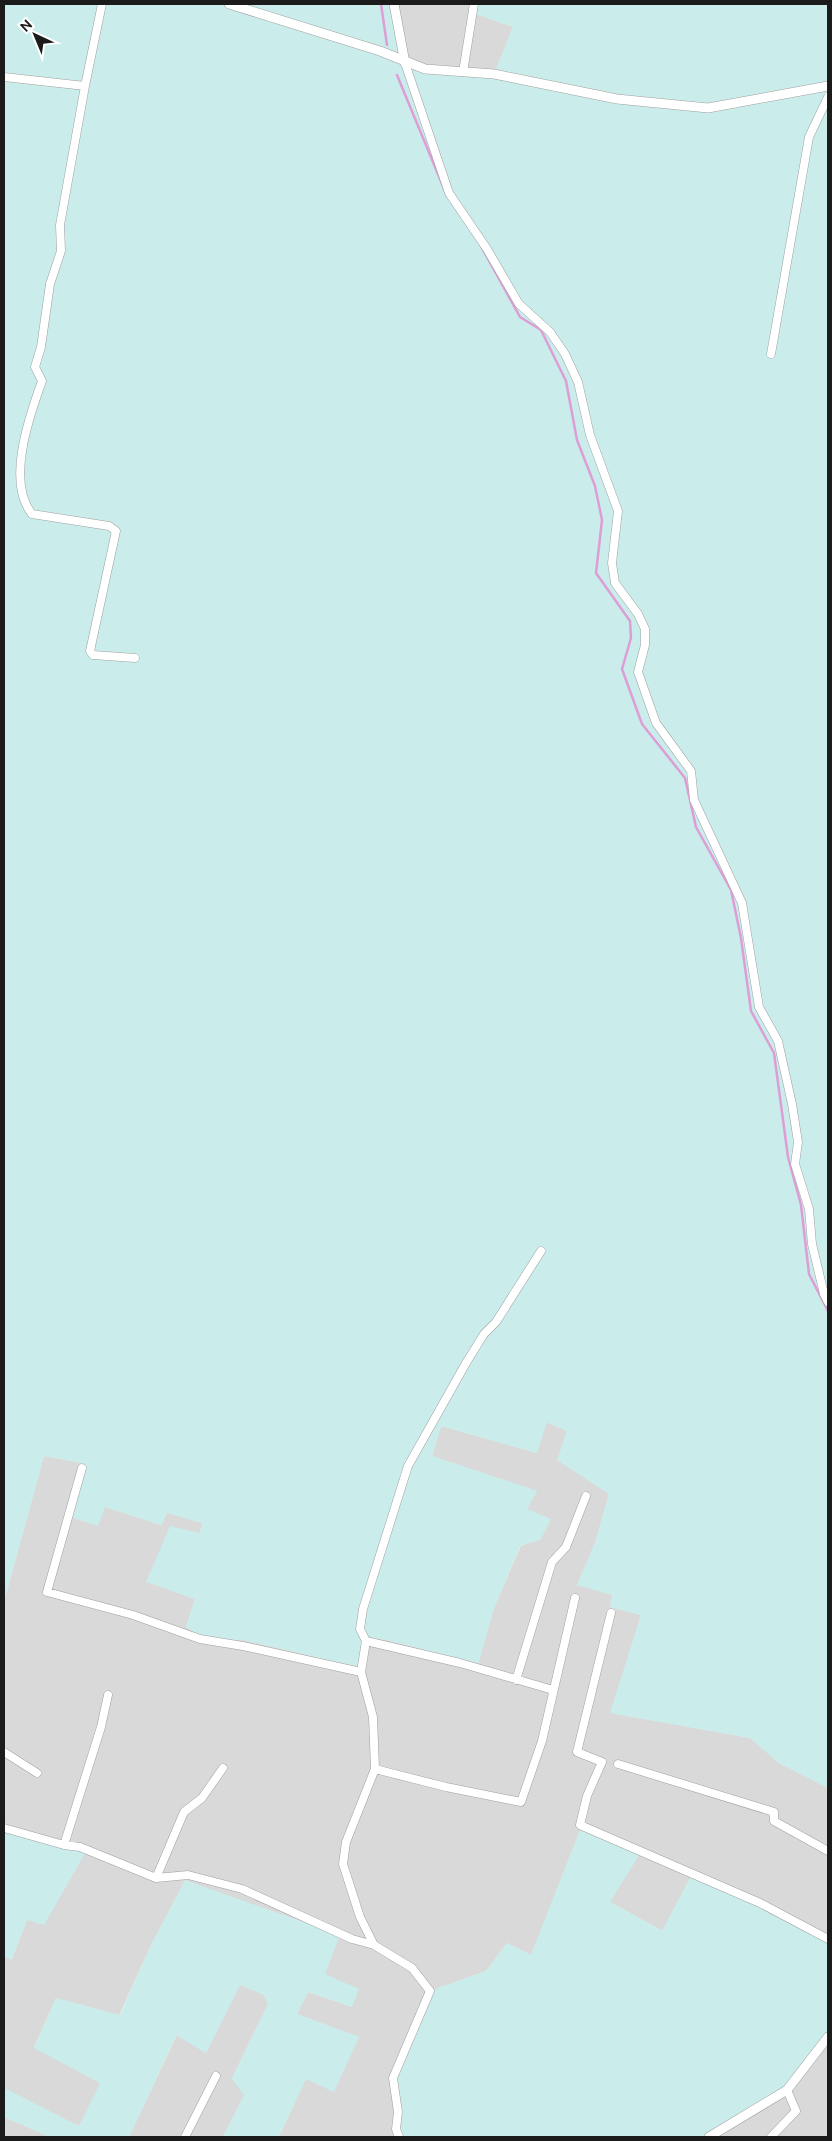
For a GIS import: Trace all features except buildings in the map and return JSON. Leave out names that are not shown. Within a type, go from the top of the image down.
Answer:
[{"type":"street","points":[[102,4],[60,225],[61,251],[50,284],[41,347],[35,367],[42,381],[18,466],[20,490],[27,508],[32,514],[113,527],[116,531],[90,651],[93,655],[135,658]]},
{"type":"street","points":[[229,4],[380,51],[425,70],[494,74],[617,99],[708,108],[828,86]]},
{"type":"street","points":[[394,4],[405,63],[449,194],[487,249],[519,304],[550,332],[566,354],[578,382],[590,435],[618,511],[612,563],[616,584],[638,614],[646,629],[645,645],[638,672],[656,723],[691,771],[694,800],[742,902],[759,1007],[778,1040],[792,1104],[798,1142],[795,1164],[809,1209],[812,1244],[828,1302]]},
{"type":"street","points":[[463,72],[474,4]]},
{"type":"street","points":[[4,77],[85,86]]},
{"type":"street","points":[[771,354],[809,137],[828,97]]},
{"type":"street","points":[[374,1945],[360,1917],[343,1864],[346,1842],[375,1769],[373,1717],[361,1672],[366,1641],[360,1629],[363,1609],[408,1466],[466,1362],[484,1334],[496,1322],[541,1251]]},
{"type":"street","points":[[82,1468],[47,1592],[132,1616],[200,1639],[243,1646],[361,1672]]},
{"type":"street","points":[[516,1680],[552,1562],[566,1547],[586,1496]]},
{"type":"street","points":[[375,1769],[446,1787],[521,1802],[542,1741],[552,1704],[553,1690],[575,1598]]},
{"type":"street","points":[[611,1613],[577,1752],[602,1762],[588,1796],[580,1825],[760,1903],[828,1939]]},
{"type":"street","points":[[366,1641],[460,1663],[553,1690]]},
{"type":"street","points":[[64,1845],[101,1727],[108,1695]]},
{"type":"street","points":[[4,1752],[37,1773]]},
{"type":"street","points":[[618,1764],[774,1812],[774,1822],[828,1851]]},
{"type":"street","points":[[156,1878],[184,1812],[202,1798],[223,1768]]},
{"type":"street","points":[[4,1828],[64,1845],[80,1847],[156,1878],[188,1875],[242,1889],[352,1939],[374,1945],[412,1968],[430,1991],[393,2078],[398,2112],[396,2129],[399,2137]]},
{"type":"street","points":[[708,2137],[787,2090],[828,2037]]},
{"type":"street","points":[[185,2137],[216,2076]]},
{"type":"street","points":[[771,2137],[796,2111],[787,2090]]},
{"type":"shaded area","points":[[4,4],[394,4],[405,63],[494,74],[513,27],[472,13],[474,4],[828,4],[828,1788],[779,1763],[750,1738],[610,1713],[641,1615],[610,1607],[612,1595],[577,1585],[595,1543],[609,1494],[557,1460],[567,1431],[547,1422],[537,1453],[441,1426],[432,1456],[537,1491],[527,1509],[551,1519],[541,1539],[520,1546],[494,1608],[478,1664],[387,1640],[363,1637],[363,1668],[243,1640],[214,1639],[197,1634],[186,1627],[195,1599],[146,1582],[170,1526],[200,1533],[202,1523],[167,1513],[162,1525],[105,1507],[98,1526],[67,1516],[82,1463],[44,1456],[4,1602]]},
{"type":"shaded area","points":[[394,4],[474,4],[473,13],[513,27],[494,74],[405,63]]},
{"type":"shaded area","points":[[546,1422],[567,1431],[558,1460],[609,1494],[595,1543],[577,1585],[613,1595],[610,1607],[641,1615],[611,1713],[750,1738],[779,1763],[828,1788],[828,1938],[663,1931],[610,1902],[583,1823],[531,1955],[507,1943],[486,1971],[435,1989],[399,2132],[407,2137],[279,2137],[306,2078],[359,2037],[297,2014],[308,1992],[352,2007],[324,1974],[340,1935],[185,1881],[150,1947],[119,2015],[56,1998],[34,2047],[101,2083],[79,2127],[4,2088],[4,1956],[12,1959],[27,1920],[87,1850],[4,1828],[4,1602],[44,1456],[82,1463],[67,1516],[105,1507],[161,1525],[167,1512],[202,1523],[200,1533],[146,1581],[195,1599],[186,1627],[214,1639],[243,1640],[363,1668],[362,1637],[387,1640],[478,1664],[494,1608],[521,1546],[541,1539],[527,1509],[537,1491],[432,1456],[441,1426],[537,1453]]},
{"type":"shaded area","points":[[583,1823],[643,1849],[610,1902],[662,1931],[694,1870],[828,1938],[828,2037],[787,2090],[709,2137],[407,2137],[399,2132],[391,2076],[435,1989],[486,1971],[507,1943],[531,1955]]},
{"type":"shaded area","points":[[4,1828],[87,1850],[44,1925],[27,1920],[11,1960],[4,1956]]},
{"type":"shaded area","points":[[185,1880],[340,1935],[325,1974],[359,1989],[352,2007],[308,1992],[297,2014],[359,2037],[334,2092],[306,2079],[279,2137],[223,2137],[244,2095],[232,2079],[268,2004],[264,1995],[240,1985],[206,2053],[176,2035],[129,2137],[50,2137],[4,2117],[4,2088],[79,2126],[100,2083],[34,2048],[56,1998],[120,2015],[150,1947]]},
{"type":"shaded area","points":[[239,1984],[264,1995],[268,2004],[232,2078],[245,2095],[223,2137],[129,2137],[177,2035],[206,2053]]},
{"type":"shaded area","points":[[828,2037],[828,2137],[709,2137]]},
{"type":"shaded area","points":[[4,2117],[50,2137],[4,2137]]},
{"type":"waterway","points":[[381,4],[387,45]]},
{"type":"waterway","points":[[397,75],[447,196]]},
{"type":"waterway","points":[[481,246],[520,317],[541,330],[566,381],[577,440],[595,486],[602,520],[596,573],[630,621],[631,638],[622,669],[642,724],[685,778],[696,827],[731,890],[741,938],[751,1011],[774,1053],[788,1157],[801,1205],[809,1274],[828,1311]]}]
